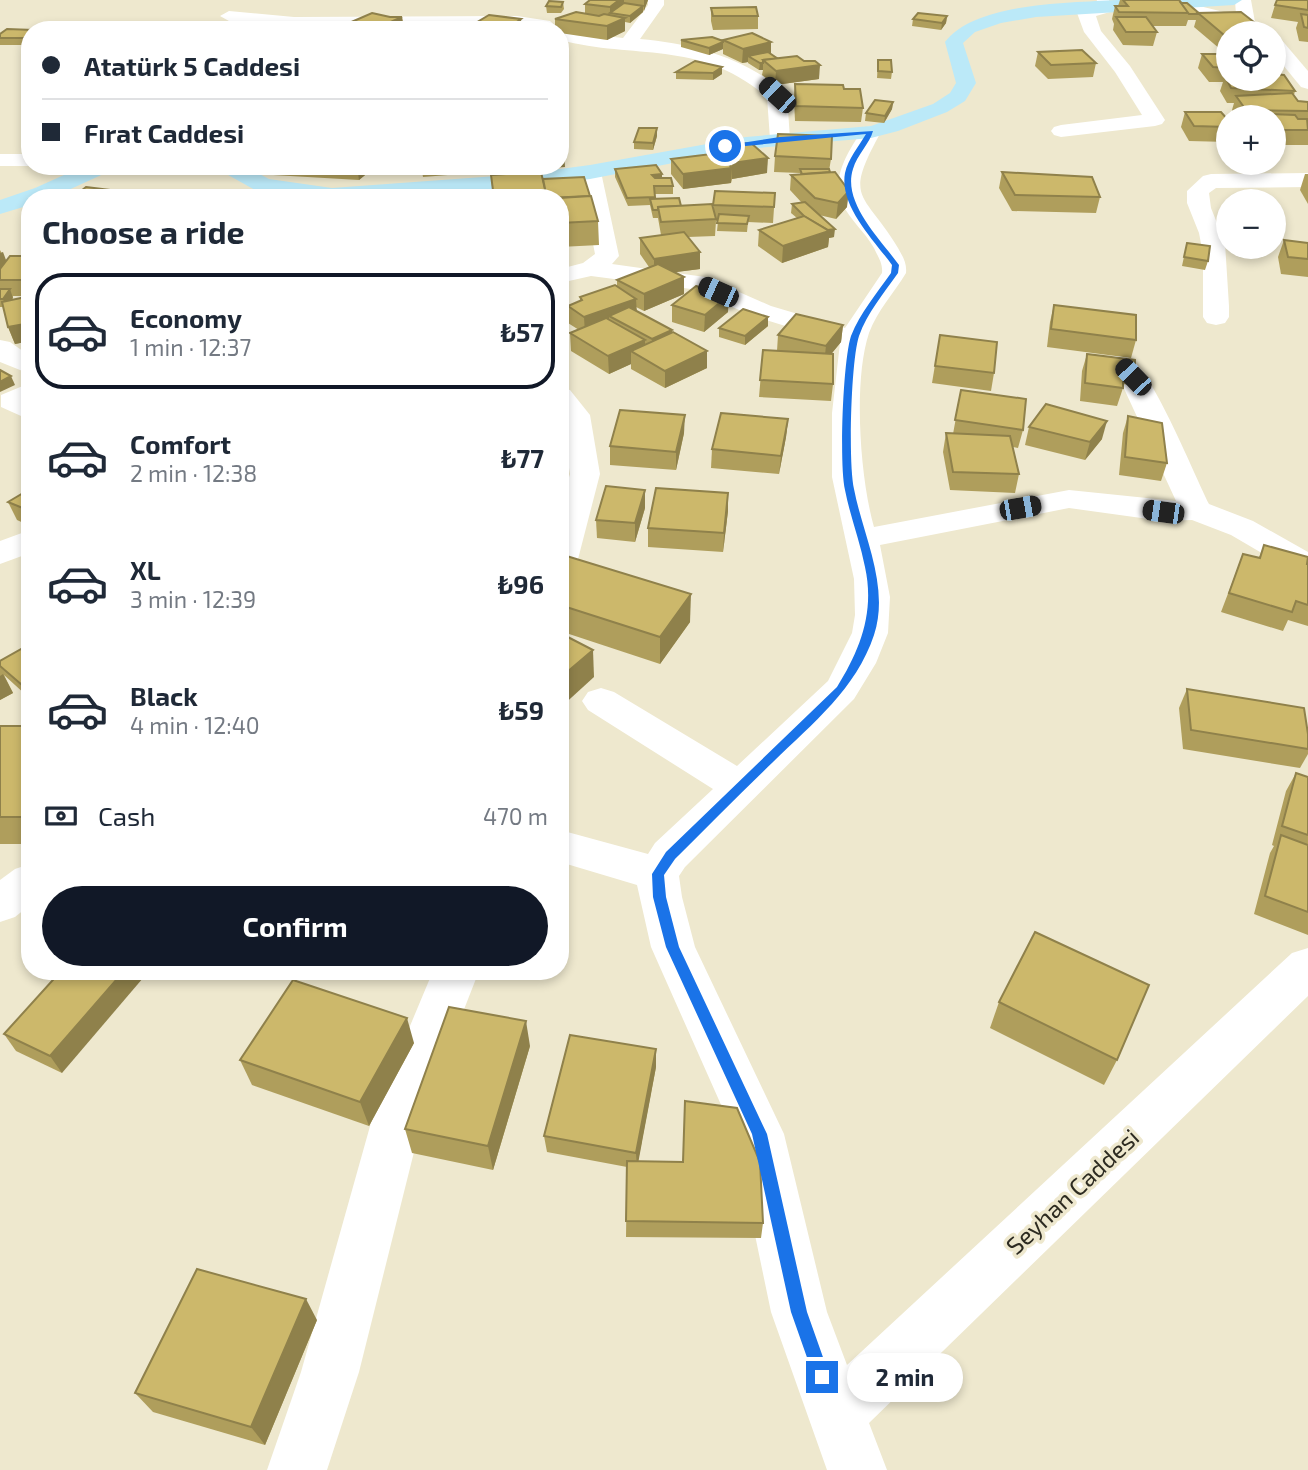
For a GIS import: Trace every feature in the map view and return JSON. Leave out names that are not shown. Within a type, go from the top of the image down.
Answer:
[{"type":"main road","points":[[569,174],[714,148],[780,139],[871,132],[921,117],[958,97],[966,83],[954,42],[956,34],[969,23],[988,16],[1103,3],[1171,4],[1234,0]]},
{"type":"main road","points":[[52,189],[82,175]]},
{"type":"main road","points":[[245,175],[263,185],[291,189]]},
{"type":"main road","points":[[437,189],[564,175]]},
{"type":"main road","points":[[0,207],[21,200]]},
{"type":"street","points":[[252,0],[223,19],[271,21]]},
{"type":"street","points":[[628,44],[656,5],[656,0]]},
{"type":"street","points":[[1242,0],[1246,21]]},
{"type":"street","points":[[1061,131],[1155,120],[1093,32],[1086,13],[1104,8],[1103,3]]},
{"type":"street","points":[[1171,4],[1242,21]]},
{"type":"street","points":[[569,37],[653,46],[723,60],[758,77],[777,95],[780,139]]},
{"type":"street","points":[[1286,43],[1297,43]]},
{"type":"street","points":[[1286,56],[1308,83]]},
{"type":"street","points":[[857,1470],[799,1312],[759,1134],[673,947],[660,897],[658,874],[670,855],[841,690],[860,658],[870,631],[873,600],[871,569],[849,488],[847,449],[854,339],[862,321],[894,273],[895,265],[849,195],[848,175],[851,165],[871,132]]},
{"type":"street","points":[[0,160],[21,160]]},
{"type":"street","points":[[590,172],[607,256],[591,269]]},
{"type":"street","points":[[1216,317],[1217,279],[1210,231],[1197,205],[1198,191],[1210,181],[1308,180]]},
{"type":"street","points":[[569,274],[591,269],[696,282],[762,311],[854,339]]},
{"type":"street","points":[[0,348],[21,362]]},
{"type":"street","points":[[1120,363],[1133,377],[1196,510]]},
{"type":"street","points":[[21,396],[11,401],[21,406]]},
{"type":"street","points":[[569,407],[576,415],[585,474],[569,531]]},
{"type":"street","points":[[862,539],[1069,499],[1163,512],[1196,510],[1242,528],[1308,566]]},
{"type":"street","points":[[0,554],[21,544]]},
{"type":"street","points":[[601,701],[740,787]]},
{"type":"street","points":[[569,849],[658,874]]},
{"type":"street","points":[[0,904],[21,888]]},
{"type":"street","name":"Seyhan Caddesi","points":[[836,1415],[1308,967]]},
{"type":"street","points":[[297,1470],[330,1372],[400,1112],[452,980]]},
{"type":"building","points":[[590,0],[619,0],[610,7],[585,4]]},
{"type":"building","points":[[1123,0],[1179,0],[1190,13],[1119,12],[1115,6],[1128,6]]},
{"type":"building","points":[[1277,0],[1308,0],[1308,10],[1275,5]]},
{"type":"building","points":[[549,1],[563,2],[561,7],[546,6]]},
{"type":"building","points":[[624,3],[643,6],[630,16],[610,13]]},
{"type":"building","points":[[1181,3],[1187,3],[1200,14],[1189,14]]},
{"type":"building","points":[[756,7],[758,16],[713,16],[711,8]]},
{"type":"building","points":[[576,12],[625,18],[607,26],[555,19]]},
{"type":"building","points":[[1241,12],[1253,21],[1216,21],[1216,28],[1198,13]]},
{"type":"building","points":[[372,13],[402,17],[393,21],[354,21]]},
{"type":"building","points":[[918,13],[947,16],[942,23],[913,19]]},
{"type":"building","points":[[1301,14],[1308,15],[1308,28],[1304,27]]},
{"type":"building","points":[[489,15],[521,19],[518,21],[479,21]]},
{"type":"building","points":[[1116,17],[1146,17],[1157,32],[1126,32]]},
{"type":"building","points":[[7,29],[21,30],[21,38],[0,38],[0,34]]},
{"type":"building","points":[[752,33],[771,42],[743,49],[723,40]]},
{"type":"building","points":[[712,37],[723,42],[709,48],[681,40]]},
{"type":"building","points":[[1082,50],[1096,63],[1051,65],[1038,52]]},
{"type":"building","points":[[768,52],[778,59],[763,60],[763,63],[760,63],[748,56]]},
{"type":"building","points":[[1202,54],[1216,54],[1216,67]]},
{"type":"building","points":[[797,56],[804,61],[815,61],[820,65],[776,71],[763,60]]},
{"type":"building","points":[[878,60],[891,60],[892,72],[878,71]]},
{"type":"building","points":[[695,61],[722,67],[713,73],[676,72]]},
{"type":"building","points":[[1286,78],[1295,91],[1286,91]]},
{"type":"building","points":[[795,84],[843,85],[844,89],[860,89],[863,108],[796,106]]},
{"type":"building","points":[[1292,93],[1298,101],[1308,102],[1308,111],[1286,111],[1286,105],[1242,105],[1236,96]]},
{"type":"building","points":[[875,100],[893,102],[885,116],[866,113]]},
{"type":"building","points":[[1185,112],[1216,112],[1216,127],[1194,126]]},
{"type":"building","points":[[1286,115],[1307,119],[1308,130],[1286,130]]},
{"type":"building","points":[[639,128],[657,128],[653,143],[634,142]]},
{"type":"building","points":[[778,134],[832,136],[831,159],[775,156]]},
{"type":"building","points":[[751,143],[768,158],[732,163],[712,145]]},
{"type":"building","points":[[719,153],[732,168],[683,174],[671,159]]},
{"type":"building","points":[[656,165],[662,174],[652,175],[655,178],[671,178],[673,186],[654,186],[655,197],[627,198],[615,169]]},
{"type":"building","points":[[800,169],[829,169],[830,172],[802,174]]},
{"type":"building","points":[[835,172],[849,191],[838,203],[815,198],[791,175]]},
{"type":"building","points":[[1002,172],[1092,177],[1100,197],[1015,195]]},
{"type":"building","points":[[491,175],[542,175],[545,189],[493,189]]},
{"type":"building","points":[[584,177],[590,196],[569,197],[569,189],[545,189],[543,179]]},
{"type":"building","points":[[715,191],[775,193],[774,207],[713,205]]},
{"type":"building","points":[[591,196],[598,221],[569,223],[569,197]]},
{"type":"building","points":[[679,198],[681,206],[658,207],[658,210],[653,210],[650,199]]},
{"type":"building","points":[[805,202],[835,229],[828,230],[804,216],[792,204]]},
{"type":"building","points":[[712,204],[716,219],[661,222],[658,207]]},
{"type":"building","points":[[719,214],[749,216],[747,224],[717,223]]},
{"type":"building","points":[[804,216],[829,231],[783,246],[759,230]]},
{"type":"building","points":[[684,232],[700,252],[654,259],[640,238]]},
{"type":"building","points":[[1286,240],[1308,243],[1308,259],[1288,257]]},
{"type":"building","points":[[1187,243],[1210,246],[1208,261],[1184,257]]},
{"type":"building","points":[[10,256],[21,256],[21,280],[0,280],[0,269]]},
{"type":"building","points":[[658,264],[684,277],[644,294],[617,280]]},
{"type":"building","points":[[615,285],[636,299],[584,317],[569,307],[582,300],[580,297]]},
{"type":"building","points":[[696,286],[729,295],[705,315],[672,305]]},
{"type":"building","points":[[0,289],[10,289],[3,299],[0,299]]},
{"type":"building","points":[[21,298],[21,325],[8,327],[2,302]]},
{"type":"building","points":[[1054,305],[1136,315],[1136,340],[1051,329]]},
{"type":"building","points":[[629,307],[672,330],[652,339],[609,316]]},
{"type":"building","points":[[743,309],[768,317],[745,336],[719,328]]},
{"type":"building","points":[[796,314],[843,325],[826,346],[778,335]]},
{"type":"building","points":[[606,318],[645,340],[608,356],[570,333]]},
{"type":"building","points":[[673,332],[707,351],[665,371],[631,351]]},
{"type":"building","points":[[940,335],[997,342],[994,373],[935,366]]},
{"type":"building","points":[[763,350],[833,354],[833,384],[760,380]]},
{"type":"building","points":[[1087,354],[1135,360],[1135,367],[1123,366],[1123,388],[1085,383]]},
{"type":"building","points":[[0,370],[11,376],[0,382]]},
{"type":"building","points":[[961,390],[1026,399],[1023,430],[955,420]]},
{"type":"building","points":[[1046,404],[1107,421],[1090,442],[1029,427]]},
{"type":"building","points":[[620,410],[685,415],[676,452],[610,446]]},
{"type":"building","points":[[721,413],[788,419],[781,456],[712,449]]},
{"type":"building","points":[[1128,416],[1162,423],[1167,463],[1125,457]]},
{"type":"building","points":[[946,433],[1010,436],[1019,474],[953,472]]},
{"type":"building","points":[[606,486],[645,490],[635,523],[596,520]]},
{"type":"building","points":[[656,488],[728,493],[724,533],[648,528]]},
{"type":"building","points":[[21,494],[21,507],[8,502]]},
{"type":"building","points":[[1264,545],[1308,557],[1308,605],[1296,601],[1292,612],[1229,593],[1243,554],[1260,558]]},
{"type":"building","points":[[569,557],[691,594],[660,637],[569,608]]},
{"type":"building","points":[[569,638],[593,650],[569,670]]},
{"type":"building","points":[[21,649],[21,684],[0,666],[0,661]]},
{"type":"building","points":[[1187,689],[1304,708],[1308,749],[1191,730]]},
{"type":"building","points":[[0,726],[21,726],[21,817],[0,817]]},
{"type":"building","points":[[1296,773],[1308,777],[1308,835],[1282,826]]},
{"type":"building","points":[[1281,835],[1308,845],[1308,912],[1265,896]]},
{"type":"building","points":[[1035,932],[1149,985],[1117,1060],[999,1002]]},
{"type":"building","points":[[53,980],[116,980],[50,1056],[4,1034]]},
{"type":"building","points":[[293,980],[407,1018],[360,1102],[240,1060]]},
{"type":"building","points":[[449,1007],[526,1021],[488,1146],[405,1129]]},
{"type":"building","points":[[570,1035],[656,1049],[636,1153],[544,1136]]},
{"type":"building","points":[[685,1101],[737,1108],[760,1162],[763,1223],[626,1221],[627,1161],[683,1162]]},
{"type":"building","points":[[197,1269],[306,1299],[251,1427],[135,1393]]},
{"type":"route","points":[[725,146],[871,132],[851,165],[848,175],[849,195],[895,265],[894,273],[862,321],[854,339],[850,370],[847,449],[849,488],[871,569],[873,600],[870,631],[860,658],[841,690],[790,736],[670,855],[658,874],[660,897],[673,947],[759,1134],[782,1225],[799,1312],[822,1377]]}]
